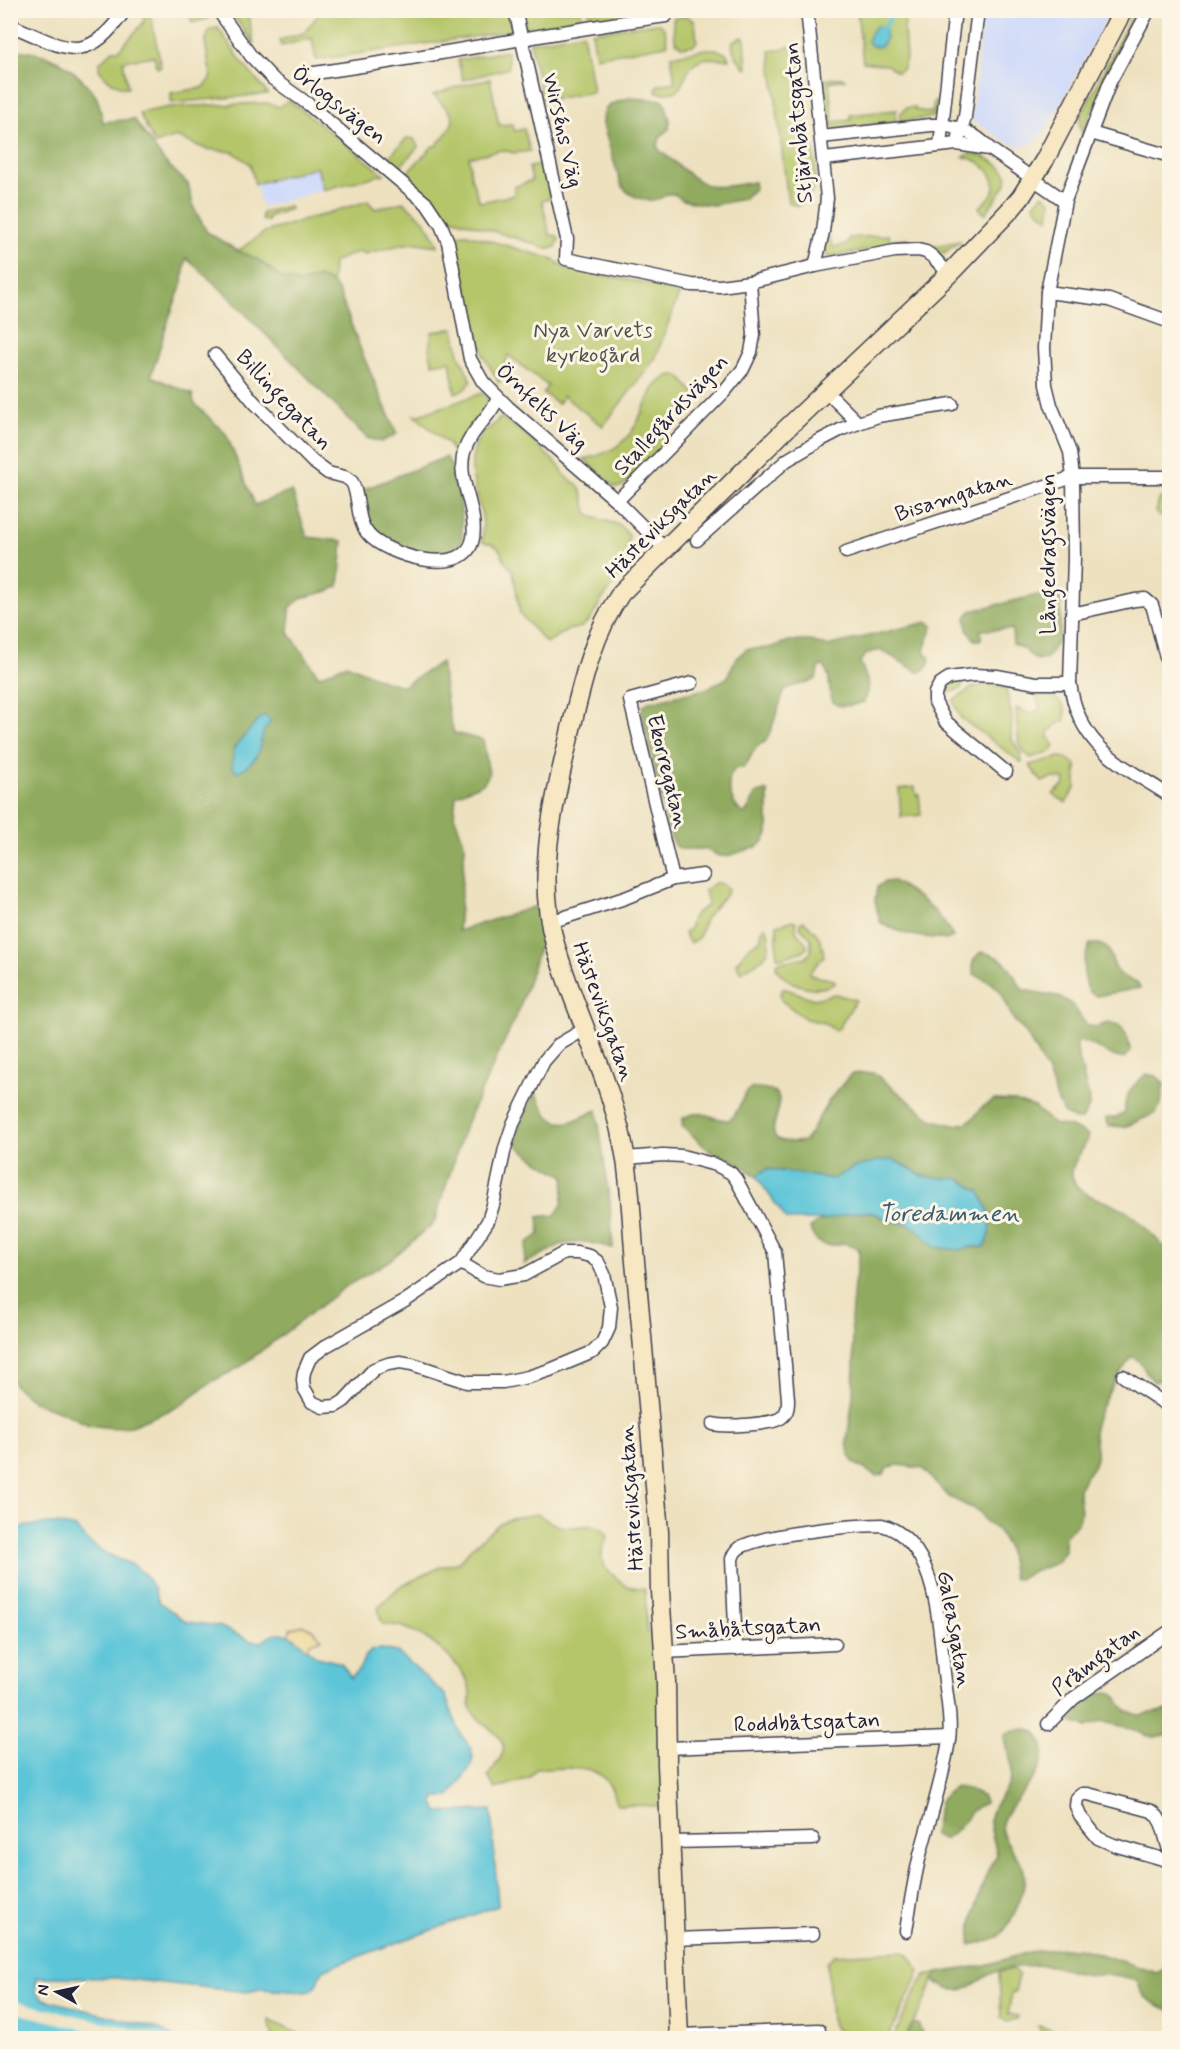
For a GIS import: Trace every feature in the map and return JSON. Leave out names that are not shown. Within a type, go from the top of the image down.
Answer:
[{"type":"street","points":[[10,25],[58,46],[82,48],[104,37],[125,10]]},
{"type":"street","name":"Örlogsvägen","points":[[218,10],[259,66],[317,111],[422,199],[441,225]]},
{"type":"street","name":"Wirséns Väg","points":[[515,10],[567,239],[566,259],[693,285],[720,286],[750,282]]},
{"type":"street","points":[[314,73],[666,16],[665,10]]},
{"type":"street","name":"Stjärnbåtsgatan","points":[[807,10],[827,205],[815,266]]},
{"type":"street","points":[[940,145],[955,10]]},
{"type":"street","points":[[957,144],[965,117],[978,10]]},
{"type":"street","points":[[1032,179],[1063,127],[1123,10]]},
{"type":"street","name":"Långedragsvägen","points":[[1149,10],[1116,69],[1065,201],[1047,292],[1044,341],[1046,384],[1070,452],[1073,477],[1070,684],[1072,698],[1083,725],[1096,745],[1170,796]]},
{"type":"street","points":[[821,137],[941,124],[962,129],[981,140],[990,149],[1065,201]]},
{"type":"street","points":[[1091,133],[1170,156]]},
{"type":"street","points":[[824,159],[940,145],[957,144],[990,149]]},
{"type":"street","name":"Hästeviksgatan","points":[[679,2037],[659,1532],[626,1158],[612,1098],[585,1029],[550,922],[546,873],[549,832],[563,764],[592,648],[608,612],[621,593],[826,391],[949,274],[1021,197],[1032,179]]},
{"type":"street","name":"Örnfelts Väg","points":[[441,225],[448,242],[470,359],[483,382],[498,398],[617,501],[665,549]]},
{"type":"street","points":[[750,282],[815,266],[895,251],[918,250],[933,257],[949,274]]},
{"type":"street","name":"Stallegårdsvägen","points":[[617,501],[726,390],[743,369],[751,352],[754,335],[750,282]]},
{"type":"street","points":[[1047,292],[1109,300],[1170,322]]},
{"type":"street","name":"Billingegatan","points":[[215,355],[255,402],[312,461],[328,473],[345,477],[352,482],[362,525],[374,540],[396,551],[429,561],[458,558],[469,550],[472,544],[473,524],[464,474],[464,453],[471,436],[495,406],[498,398]]},
{"type":"street","points":[[826,391],[858,423]]},
{"type":"street","points":[[697,540],[787,460],[819,441],[878,416],[952,404]]},
{"type":"street","name":"Bisamgatan","points":[[846,552],[1073,477],[1170,477]]},
{"type":"street","points":[[1072,614],[1146,599],[1152,605],[1170,672]]},
{"type":"street","points":[[1006,772],[945,721],[935,702],[935,693],[940,684],[949,678],[973,675],[997,676],[1036,683],[1070,684]]},
{"type":"street","name":"Ekorregatan","points":[[673,879],[630,700],[692,683]]},
{"type":"street","points":[[550,922],[625,898],[673,879],[703,875]]},
{"type":"street","points":[[461,1263],[483,1276],[499,1279],[524,1275],[564,1253],[590,1256],[598,1262],[604,1274],[611,1307],[609,1328],[602,1343],[593,1352],[550,1370],[503,1382],[467,1382],[421,1366],[400,1362],[374,1369],[344,1401],[336,1406],[323,1407],[312,1402],[308,1397],[303,1380],[310,1358],[326,1346],[405,1301],[461,1263],[488,1221],[513,1124],[544,1061],[558,1045],[585,1029]]},
{"type":"street","points":[[626,1158],[682,1156],[716,1165],[731,1173],[775,1252],[789,1399],[787,1412],[778,1419],[736,1426],[722,1427],[713,1424]]},
{"type":"street","points":[[1123,1376],[1170,1407]]},
{"type":"street","name":"Galeasgatan","points":[[736,1649],[732,1559],[739,1548],[794,1534],[882,1525],[890,1527],[910,1543],[918,1553],[929,1577],[935,1604],[949,1737],[944,1768],[920,1857],[906,1931]]},
{"type":"street","name":"Pråmgatan","points":[[1048,1724],[1074,1698],[1170,1632]]},
{"type":"street","name":"Småbåtsgatan","points":[[663,1652],[835,1644]]},
{"type":"street","name":"Roddbåtsgatan","points":[[667,1748],[949,1737]]},
{"type":"street","points":[[1170,1852],[1162,1826],[1152,1811],[1089,1794],[1082,1794],[1077,1798],[1076,1806],[1080,1816],[1098,1838],[1170,1861]]},
{"type":"street","points":[[671,1842],[813,1839]]},
{"type":"street","points":[[674,1939],[813,1934]]},
{"type":"street","points":[[679,2037],[819,2030]]},
{"type":"shaded area","points":[[983,11],[1110,11],[1046,131],[1034,143],[1021,146],[1007,142],[972,120]]},
{"type":"shaded area","points":[[295,136],[345,184],[262,207],[250,164],[242,156]]},
{"type":"green space","points":[[322,10],[508,11],[512,31],[316,60],[312,38],[281,46],[280,40],[304,33]]},
{"type":"green space","points":[[143,11],[150,11],[161,67],[157,68],[154,56],[123,61],[128,88],[108,79],[99,69],[100,62],[113,50],[119,50],[144,22]]},
{"type":"green space","points":[[189,11],[202,11],[208,18],[192,23]]},
{"type":"green space","points":[[230,11],[247,11],[254,44]]},
{"type":"green space","points":[[522,11],[581,11],[583,23],[527,33]]},
{"type":"green space","points":[[588,11],[652,11],[649,14],[590,23]]},
{"type":"green space","points":[[857,11],[908,11],[904,28],[906,59],[902,70],[897,72],[887,65],[863,62]]},
{"type":"green space","points":[[1134,11],[1141,11],[1118,52],[1082,134],[1079,120]]},
{"type":"green space","points":[[687,16],[695,22],[697,41],[694,45],[682,47],[675,41],[673,20]]},
{"type":"green space","points":[[657,23],[664,29],[667,45],[596,57],[592,32]]},
{"type":"green space","points":[[218,28],[268,94],[171,103],[171,93],[202,88],[206,85],[211,76],[205,42],[210,29]]},
{"type":"green space","points":[[583,33],[593,92],[542,101],[530,42]]},
{"type":"green space","points":[[743,37],[747,69],[736,56],[732,45],[733,41]]},
{"type":"green space","points":[[798,43],[805,118],[808,121],[816,168],[812,191],[807,200],[797,206],[788,202],[770,50],[781,50]]},
{"type":"green space","points":[[716,49],[727,54],[729,59],[707,58],[699,61],[686,74],[679,89],[667,93],[657,92],[658,85],[675,82],[671,56]]},
{"type":"green space","points":[[10,50],[48,56],[78,75],[95,95],[103,122],[134,119],[164,161],[188,184],[194,208],[207,232],[238,251],[257,259],[282,278],[300,283],[319,277],[332,283],[339,292],[397,434],[381,442],[367,438],[225,293],[186,258],[182,284],[151,376],[192,394],[194,403],[226,434],[255,505],[292,491],[307,537],[343,541],[339,586],[301,598],[290,608],[289,633],[319,676],[347,664],[382,680],[403,686],[441,662],[454,733],[483,740],[489,774],[484,783],[456,795],[454,815],[465,846],[458,931],[536,906],[542,939],[519,1010],[466,1124],[434,1223],[389,1261],[345,1287],[240,1367],[213,1381],[177,1407],[131,1426],[112,1428],[89,1425],[34,1402],[16,1387],[11,1379]]},
{"type":"green space","points":[[507,51],[509,68],[463,80],[458,60]]},
{"type":"green space","points":[[490,79],[499,125],[512,124],[515,131],[524,129],[530,151],[515,153],[502,150],[469,157],[471,177],[479,200],[481,202],[514,195],[514,187],[532,180],[529,167],[545,164],[551,198],[542,201],[550,235],[557,236],[559,239],[556,247],[550,249],[452,218],[403,177],[433,146],[436,146],[452,125],[452,115],[433,95]]},
{"type":"green space","points":[[825,79],[846,79],[829,82],[833,122],[851,120],[850,115],[897,110],[896,122],[837,129],[826,122],[822,82]]},
{"type":"green space","points":[[629,98],[664,100],[670,120],[669,129],[660,138],[658,149],[694,177],[711,186],[733,186],[754,182],[755,188],[743,199],[713,205],[683,200],[674,194],[650,200],[631,195],[622,186],[603,124],[605,110],[609,106]]},
{"type":"green space","points":[[289,100],[384,174],[323,190],[317,167],[255,184],[250,164],[233,152],[206,149],[176,137],[155,144],[139,113],[170,107],[267,103],[279,107]]},
{"type":"green space","points":[[934,101],[938,102],[935,116],[900,121],[900,114],[906,108],[915,107],[915,110],[932,113]]},
{"type":"green space","points":[[407,138],[414,139],[418,147],[399,168],[387,159]]},
{"type":"green space","points":[[970,153],[991,160],[1007,175],[1006,184],[985,214],[979,208],[992,194],[994,181],[982,165],[964,157]]},
{"type":"green space","points":[[1043,194],[1051,201],[1049,219],[1035,208],[1034,204]]},
{"type":"green space","points":[[368,201],[375,209],[403,202],[424,221],[438,246],[417,243],[364,254],[360,251],[333,262],[332,283],[319,277],[300,283],[282,278],[268,267],[238,251],[265,232]]},
{"type":"green space","points":[[289,206],[290,209],[268,217],[268,221],[262,220],[262,213]]},
{"type":"green space","name":"Nya Varvets kyrkogård","points":[[467,234],[549,258],[572,270],[681,289],[655,359],[603,426],[563,396],[558,404],[543,393],[548,386],[508,355],[499,383],[483,355],[454,235]]},
{"type":"green space","points":[[889,235],[890,240],[908,238],[908,241],[886,243],[886,247],[830,257],[823,251],[826,236],[830,238],[833,247],[846,245],[849,238]]},
{"type":"green space","points":[[961,241],[944,253],[930,247]]},
{"type":"green space","points":[[454,328],[459,354],[471,381],[465,389],[455,393],[450,361],[433,364],[429,349],[432,332]]},
{"type":"green space","points":[[672,375],[679,376],[697,396],[664,430],[672,439],[628,482],[620,487],[614,487],[584,459],[597,456],[619,445],[634,428],[657,385]]},
{"type":"green space","points":[[482,393],[490,401],[462,439],[456,456],[448,444],[413,414],[417,416]]},
{"type":"green space","points":[[500,418],[505,418],[533,441],[561,468],[565,476],[578,485],[587,512],[593,517],[619,525],[629,535],[627,552],[631,563],[601,601],[591,619],[581,627],[568,630],[546,643],[520,614],[513,571],[499,549],[492,544],[482,542],[483,521],[473,478],[472,458],[482,432]]},
{"type":"green space","points":[[446,457],[458,487],[462,523],[461,544],[447,552],[419,553],[383,539],[370,528],[362,490]]},
{"type":"green space","points":[[1165,495],[1169,497],[1169,516],[1167,518],[1159,516],[1156,512],[1159,500]]},
{"type":"green space","points":[[1055,593],[1061,595],[1060,638],[1047,658],[1035,659],[1013,644],[1012,629],[981,630],[981,640],[975,640],[967,630],[966,617],[971,611]]},
{"type":"green space","points":[[927,622],[932,625],[932,629],[924,651],[930,658],[924,670],[918,672],[881,650],[868,653],[860,661],[869,685],[864,702],[839,705],[833,702],[823,665],[818,669],[816,679],[786,689],[765,742],[757,746],[743,768],[736,768],[729,784],[734,802],[741,812],[745,813],[755,794],[768,792],[768,834],[764,841],[757,847],[727,856],[719,856],[705,849],[681,849],[674,845],[642,714],[643,706],[649,702],[706,689],[727,678],[735,660],[746,649],[769,648],[789,641],[810,641],[827,646]]},
{"type":"green space","points":[[964,682],[960,689],[941,696],[946,686]]},
{"type":"green space","points":[[984,685],[1001,686],[1006,690],[1012,717],[1011,738],[1021,754],[1022,763],[961,718],[953,701],[972,688]]},
{"type":"green space","points":[[1038,695],[1055,698],[1063,705],[1066,715],[1064,721],[1049,732],[1049,737],[1055,746],[1052,751],[1031,758],[1019,743],[1016,710],[1017,708],[1027,713],[1035,712],[1040,707]]},
{"type":"green space","points":[[1060,757],[1076,765],[1076,787],[1066,803],[1053,794],[1065,784],[1064,779],[1051,778],[1042,782],[1029,765]]},
{"type":"green space","points":[[915,787],[916,795],[919,795],[921,815],[901,817],[899,789]]},
{"type":"green space","points":[[893,881],[928,905],[942,919],[953,937],[946,940],[912,935],[880,922],[875,901],[877,887],[885,882]]},
{"type":"green space","points":[[715,883],[725,886],[728,889],[727,893],[707,916],[699,936],[690,943],[684,933],[690,928],[695,914],[708,905],[705,890]]},
{"type":"green space","points":[[793,920],[796,922],[796,931],[807,944],[807,948],[781,958],[777,957],[777,925]]},
{"type":"green space","points":[[804,921],[818,936],[824,956],[810,975],[834,980],[835,983],[820,988],[803,986],[787,979],[776,967],[777,963],[806,957],[811,952],[811,938],[800,927],[800,923]]},
{"type":"green space","points":[[763,927],[767,928],[769,938],[768,952],[741,972],[736,963],[749,947],[760,940]]},
{"type":"green space","points":[[1090,944],[1099,944],[1108,948],[1116,970],[1123,977],[1137,982],[1140,988],[1097,996],[1089,992],[1084,968]]},
{"type":"green space","points":[[981,952],[997,957],[1007,964],[1022,989],[1065,999],[1088,1025],[1096,1027],[1110,1023],[1123,1029],[1130,1051],[1124,1058],[1086,1042],[1077,1043],[1089,1098],[1089,1107],[1082,1120],[1075,1120],[1065,1114],[1059,1105],[1048,1073],[1025,1032],[1013,1019],[1001,992],[993,984],[974,974],[973,962]]},
{"type":"green space","points":[[783,988],[814,999],[835,994],[856,1000],[835,1031],[825,1023],[806,1019],[782,1001],[780,996]]},
{"type":"green space","points":[[874,1073],[933,1120],[954,1125],[966,1123],[981,1108],[994,1100],[1014,1101],[1035,1107],[1053,1124],[1071,1127],[1088,1135],[1073,1167],[1073,1180],[1077,1187],[1092,1197],[1125,1210],[1169,1252],[1169,1374],[1163,1380],[1154,1382],[1133,1356],[1128,1362],[1109,1392],[1095,1422],[1096,1458],[1080,1486],[1080,1518],[1065,1536],[1065,1551],[1056,1563],[1019,1579],[1013,1578],[1008,1548],[998,1531],[984,1520],[980,1512],[949,1497],[922,1468],[897,1465],[887,1468],[884,1474],[876,1476],[854,1463],[849,1455],[847,1441],[853,1396],[854,1361],[851,1320],[859,1249],[844,1243],[823,1244],[815,1239],[810,1228],[838,1215],[864,1211],[914,1227],[938,1247],[955,1249],[984,1247],[980,1192],[960,1179],[925,1177],[894,1160],[853,1168],[833,1179],[768,1169],[756,1176],[741,1165],[712,1153],[682,1126],[683,1118],[697,1114],[729,1120],[751,1088],[770,1090],[778,1097],[779,1106],[774,1128],[775,1136],[784,1141],[805,1141],[830,1099],[851,1074]]},
{"type":"green space","points":[[1146,1074],[1156,1076],[1164,1083],[1161,1103],[1156,1113],[1125,1127],[1109,1126],[1106,1118],[1115,1118],[1125,1112],[1128,1095]]},
{"type":"green space","points":[[535,1091],[547,1114],[560,1122],[573,1121],[597,1110],[610,1203],[613,1248],[587,1242],[562,1244],[524,1264],[527,1243],[540,1234],[538,1217],[555,1215],[562,1205],[565,1176],[538,1161],[513,1141]]},
{"type":"green space","points":[[537,1514],[561,1527],[599,1527],[608,1536],[602,1550],[602,1561],[606,1569],[626,1586],[645,1589],[647,1633],[659,1634],[663,1806],[617,1805],[612,1790],[605,1780],[597,1773],[587,1769],[536,1769],[529,1778],[495,1789],[488,1776],[502,1755],[503,1745],[496,1734],[471,1709],[470,1690],[460,1669],[444,1652],[424,1637],[406,1628],[383,1624],[381,1621],[378,1607],[399,1587],[440,1567],[459,1562],[472,1547],[500,1523],[517,1517]]},
{"type":"green space","points":[[1105,1692],[1113,1693],[1127,1712],[1140,1715],[1169,1710],[1169,1735],[1152,1737],[1102,1721],[1086,1727],[1067,1720],[1076,1704]]},
{"type":"green space","points":[[1013,1730],[1035,1731],[1042,1743],[1044,1754],[1035,1776],[1010,1808],[1002,1825],[1005,1838],[1024,1871],[1021,1897],[1008,1925],[997,1937],[970,1945],[978,1898],[997,1855],[990,1827],[991,1813],[1008,1786],[1011,1775],[1011,1763],[1004,1735]]},
{"type":"green space","points":[[953,1787],[976,1793],[983,1797],[985,1803],[973,1810],[950,1836],[943,1840],[933,1834],[940,1801]]},
{"type":"green space","points":[[1064,1948],[1087,1950],[1157,1973],[1169,1966],[1169,2010],[1149,2000],[1142,1993],[1138,1982],[1130,1979],[1117,1975],[1083,1974],[1051,1966],[1001,1970],[958,1990],[947,1989],[933,1980],[939,1973],[986,1965],[1029,1952]]},
{"type":"green space","points":[[902,1951],[909,1955],[920,1972],[888,2038],[853,2038],[834,2028],[831,2019],[827,1962],[834,1955]]},
{"type":"green space","points":[[1013,1969],[1019,1975],[1015,1992],[1012,1992],[1008,2014],[1018,2016],[1017,2019],[1007,2022],[1001,2018],[999,1972]]},
{"type":"green space","points":[[939,1973],[933,1980],[927,1997],[905,2038],[893,2038],[920,1983],[926,1976]]},
{"type":"green space","points":[[269,2020],[304,2036],[305,2038],[273,2038]]},
{"type":"green space","points":[[913,2024],[918,2024],[924,2038],[905,2038]]},
{"type":"green space","points":[[1038,2026],[1084,2038],[1044,2038]]},
{"type":"sand","points":[[303,1625],[313,1629],[322,1639],[310,1643],[307,1651],[295,1638],[289,1636],[290,1629]]},
{"type":"water","points":[[877,26],[884,27],[886,38],[881,46],[876,47],[871,45],[868,39],[872,30]]},
{"type":"water","points":[[265,715],[271,722],[263,734],[258,753],[254,760],[237,772],[232,766],[234,748]]},
{"type":"water","name":"Toredammen","points":[[894,1160],[925,1177],[960,1179],[980,1192],[991,1218],[990,1234],[984,1247],[960,1250],[935,1247],[909,1224],[887,1219],[871,1212],[856,1212],[825,1220],[787,1220],[756,1176],[767,1169],[833,1179],[853,1168],[878,1161]]},
{"type":"water","points":[[46,1524],[76,1528],[89,1542],[107,1554],[135,1566],[145,1575],[159,1602],[187,1622],[219,1626],[251,1641],[262,1642],[273,1634],[286,1634],[295,1638],[317,1657],[341,1663],[351,1678],[372,1650],[397,1652],[445,1695],[461,1735],[471,1748],[473,1758],[470,1768],[449,1797],[436,1797],[434,1803],[438,1812],[491,1810],[498,1906],[327,1968],[321,1973],[313,1989],[306,1992],[260,1989],[247,1992],[116,1978],[37,1977],[36,1991],[43,1999],[160,2029],[175,2038],[11,2038],[11,1528]]},
{"type":"pier","points":[[11,2002],[174,2038],[119,2038],[16,2013],[11,2014]]},
{"type":"waterway","points":[[884,27],[896,10]]}]
